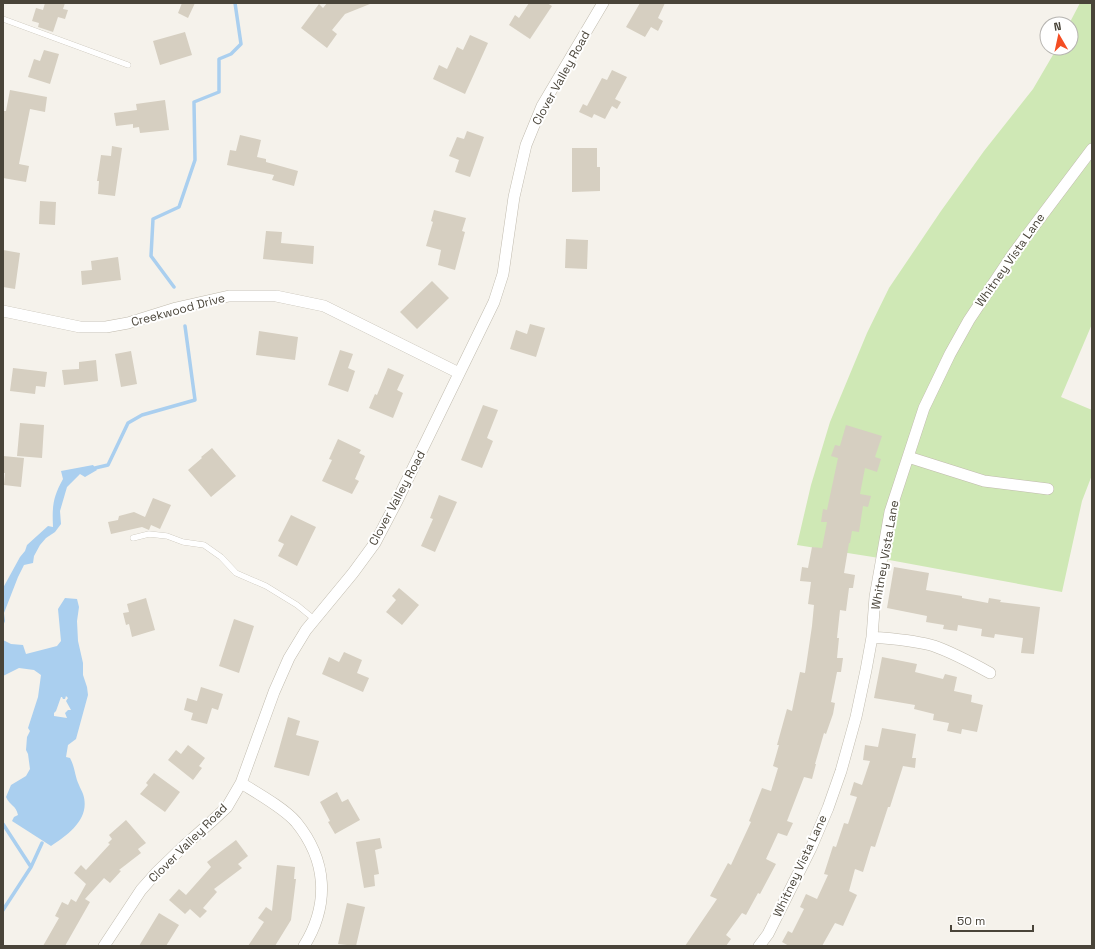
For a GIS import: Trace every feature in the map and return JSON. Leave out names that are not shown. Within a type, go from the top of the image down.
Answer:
[{"type":"street","name":"Clover Valley Road","points":[[104,946],[141,890],[157,872],[212,822],[227,806],[241,783],[274,692],[289,658],[314,619],[353,573],[375,543],[433,429],[458,373],[494,302],[503,274],[514,197],[526,145],[542,106],[603,3]]},
{"type":"street","name":"Whitney Vista Lane","points":[[759,946],[768,934],[801,868],[831,800],[841,771],[856,717],[866,670],[872,637],[876,596],[890,512],[924,408],[950,354],[969,320],[1013,254],[1092,149]]},
{"type":"street","name":"Creekwood Drive","points":[[3,311],[80,327],[106,327],[128,323],[176,308],[229,296],[276,296],[324,306],[458,373]]},
{"type":"street","points":[[908,457],[984,481],[1048,489]]},
{"type":"street","points":[[872,637],[933,646],[950,652],[990,674]]},
{"type":"street","points":[[241,783],[274,804],[295,821],[311,844],[320,871],[322,894],[319,915],[310,937],[304,946]]},
{"type":"lane","points":[[3,19],[128,65]]},
{"type":"lane","points":[[133,538],[149,534],[167,536],[183,542],[204,545],[221,557],[236,573],[266,586],[297,605],[314,619]]},
{"type":"green space","points":[[1080,3],[1092,3],[1092,324],[1061,397],[1092,410],[1092,475],[1082,501],[1062,592],[873,557],[797,545],[811,485],[830,422],[867,333],[889,288],[984,151],[1033,89],[1052,56],[1079,56],[1079,16],[1073,16]]},
{"type":"water","points":[[93,465],[97,470],[85,477],[80,474],[67,487],[60,511],[61,524],[55,532],[46,538],[40,545],[34,556],[33,563],[24,565],[4,613],[5,621],[3,626],[3,588],[27,545],[48,526],[53,527],[54,502],[57,491],[63,479],[61,471]]},
{"type":"water","points":[[65,598],[77,599],[79,607],[77,621],[78,641],[83,663],[83,675],[88,695],[76,739],[68,745],[66,757],[70,758],[72,761],[85,803],[84,811],[77,824],[71,831],[51,846],[12,821],[14,817],[18,815],[16,809],[6,797],[11,785],[26,776],[30,769],[26,750],[27,737],[30,731],[28,728],[38,697],[41,675],[34,670],[19,668],[3,676],[3,640],[11,644],[23,645],[26,654],[57,646],[61,641],[58,609]],"holes":[[[66,696],[68,698],[66,701],[71,710],[68,710],[65,713],[67,718],[54,716],[61,697],[63,699],[65,699]]]},
{"type":"building","points":[[45,3],[65,3],[63,9],[68,10],[65,19],[58,17],[53,32],[38,27],[39,23],[32,21],[36,8],[43,10]]},
{"type":"building","points":[[182,3],[195,3],[188,18],[178,13]]},
{"type":"building","points":[[327,3],[370,4],[345,14],[332,30],[337,34],[327,48],[301,28],[319,4],[323,8]]},
{"type":"building","points":[[529,3],[547,3],[552,6],[530,39],[509,25],[515,15],[519,18]]},
{"type":"building","points":[[640,3],[665,3],[658,18],[663,21],[658,31],[651,27],[645,37],[626,27]]},
{"type":"building","points":[[185,32],[192,55],[160,65],[153,41]]},
{"type":"building","points":[[470,35],[488,43],[465,94],[433,79],[439,65],[447,69],[457,47],[463,50]]},
{"type":"building","points":[[44,50],[59,54],[50,84],[28,77],[34,59],[40,61]]},
{"type":"building","points":[[612,70],[627,77],[615,99],[621,102],[617,109],[612,106],[605,119],[594,114],[592,118],[579,112],[583,104],[587,106],[602,78],[607,80]]},
{"type":"building","points":[[10,90],[47,97],[45,112],[30,109],[19,164],[29,166],[26,182],[3,178],[3,111],[6,111]]},
{"type":"building","points":[[165,100],[169,130],[140,133],[139,127],[133,128],[133,124],[116,126],[114,113],[137,110],[136,104]]},
{"type":"building","points":[[467,131],[484,137],[470,177],[455,172],[459,160],[449,156],[457,137],[464,139]]},
{"type":"building","points":[[240,135],[261,140],[257,157],[266,159],[266,162],[298,171],[294,186],[272,180],[274,175],[227,165],[230,150],[236,151]]},
{"type":"building","points":[[112,146],[122,148],[115,196],[98,194],[99,181],[97,181],[101,155],[111,156]]},
{"type":"building","points":[[572,148],[597,148],[597,167],[600,167],[600,191],[572,192]]},
{"type":"building","points":[[40,201],[56,202],[55,225],[39,224]]},
{"type":"building","points":[[434,210],[466,218],[462,231],[465,232],[455,270],[438,265],[441,250],[426,246],[433,222],[431,221]]},
{"type":"building","points":[[266,231],[282,232],[281,243],[314,246],[313,264],[263,259]]},
{"type":"building","points":[[566,239],[588,240],[587,269],[565,268]]},
{"type":"building","points":[[3,250],[20,253],[15,289],[3,287]]},
{"type":"building","points":[[118,257],[121,280],[82,285],[81,271],[92,270],[91,261]]},
{"type":"building","points":[[432,281],[449,298],[417,329],[400,312]]},
{"type":"building","points":[[530,324],[545,328],[536,357],[510,349],[516,330],[527,334]]},
{"type":"building","points":[[259,331],[298,337],[295,360],[256,355]]},
{"type":"building","points":[[340,350],[353,354],[348,368],[355,371],[348,392],[328,385]]},
{"type":"building","points":[[131,351],[137,384],[121,387],[115,354]]},
{"type":"building","points":[[96,360],[98,381],[64,385],[62,370],[79,369],[79,362]]},
{"type":"building","points":[[13,368],[47,372],[45,387],[36,386],[35,394],[10,391]]},
{"type":"building","points":[[388,368],[404,375],[397,390],[403,393],[393,418],[369,408],[375,394],[377,395]]},
{"type":"building","points":[[483,405],[498,410],[487,438],[493,441],[482,468],[461,460]]},
{"type":"building","points":[[20,423],[44,425],[42,458],[17,456]]},
{"type":"building","points":[[846,425],[882,436],[875,457],[881,459],[877,472],[865,468],[860,494],[871,496],[868,507],[863,506],[859,532],[852,531],[849,543],[844,573],[855,575],[853,588],[849,588],[846,611],[840,610],[837,638],[839,638],[837,658],[843,658],[841,672],[837,672],[831,702],[835,703],[833,714],[826,734],[824,733],[812,779],[804,777],[787,821],[793,823],[787,836],[778,833],[766,859],[776,864],[760,894],[758,893],[746,915],[742,913],[726,935],[731,939],[726,946],[685,946],[717,899],[710,896],[728,863],[731,865],[751,822],[749,821],[762,788],[771,791],[778,768],[773,766],[779,745],[777,745],[787,709],[792,711],[800,672],[805,673],[812,626],[814,605],[808,604],[811,582],[800,581],[802,567],[808,568],[812,547],[822,548],[827,522],[821,522],[823,509],[827,510],[838,458],[831,456],[835,445],[840,446]]},
{"type":"building","points":[[338,439],[361,450],[359,453],[365,456],[355,479],[359,481],[352,494],[322,481],[332,460],[329,459]]},
{"type":"building","points":[[212,448],[236,476],[211,497],[188,470]]},
{"type":"building","points":[[3,456],[24,458],[21,487],[4,485],[5,473],[3,473]]},
{"type":"building","points":[[439,495],[457,502],[435,552],[421,546],[433,519],[430,518]]},
{"type":"building","points":[[153,498],[171,505],[160,529],[151,525],[149,530],[142,527],[111,534],[108,522],[118,520],[119,516],[134,512],[145,517]]},
{"type":"building","points":[[291,515],[316,527],[297,566],[278,556],[284,544],[278,541]]},
{"type":"building","points":[[894,567],[929,573],[926,590],[962,596],[962,598],[988,603],[989,598],[1001,600],[1000,602],[1040,607],[1034,654],[1021,653],[1023,638],[995,634],[994,638],[981,636],[982,629],[958,625],[957,631],[943,629],[944,625],[926,622],[927,616],[887,608]]},
{"type":"building","points":[[399,588],[419,605],[402,625],[386,612],[396,600],[392,596]]},
{"type":"building","points":[[146,598],[155,630],[132,637],[129,624],[126,625],[123,613],[129,612],[127,604]]},
{"type":"building","points":[[234,619],[254,626],[239,673],[219,666]]},
{"type":"building","points":[[344,652],[362,660],[357,673],[369,678],[363,692],[322,674],[329,657],[339,662]]},
{"type":"building","points":[[882,657],[917,664],[915,672],[943,679],[945,674],[957,677],[954,691],[972,695],[971,702],[983,705],[977,732],[962,729],[961,734],[947,731],[949,723],[933,720],[934,714],[914,709],[915,705],[874,698]]},
{"type":"building","points":[[201,687],[223,694],[218,710],[212,708],[207,724],[191,720],[193,713],[184,710],[187,698],[197,701]]},
{"type":"building","points":[[288,717],[300,721],[296,735],[319,741],[309,776],[274,767]]},
{"type":"building","points":[[882,728],[916,734],[912,758],[916,758],[915,768],[903,766],[875,847],[871,846],[863,872],[855,869],[849,891],[857,895],[843,926],[835,923],[822,946],[789,946],[782,942],[788,931],[792,933],[804,909],[800,907],[806,894],[817,899],[828,875],[824,874],[833,846],[836,847],[844,823],[848,824],[857,797],[850,795],[854,782],[862,785],[870,761],[863,760],[865,745],[878,747]]},
{"type":"building","points":[[188,745],[205,758],[199,766],[202,768],[193,780],[168,760],[176,750],[181,754]]},
{"type":"building","points":[[154,773],[180,792],[165,812],[140,794],[148,785],[146,783]]},
{"type":"building","points":[[337,792],[342,802],[348,799],[360,820],[335,834],[328,822],[330,821],[320,802]]},
{"type":"building","points":[[126,820],[146,843],[138,849],[141,853],[119,870],[121,871],[110,883],[104,878],[85,899],[90,902],[65,946],[43,946],[59,918],[55,916],[62,902],[68,905],[71,899],[76,902],[86,884],[74,873],[81,865],[86,870],[110,844],[108,843],[112,839],[109,835]]},
{"type":"building","points":[[380,838],[382,848],[375,850],[379,874],[374,875],[375,886],[364,888],[356,842]]},
{"type":"building","points":[[236,840],[248,856],[238,864],[242,868],[214,889],[217,892],[203,908],[207,911],[200,918],[190,909],[185,914],[169,900],[179,889],[186,895],[211,867],[207,862]]},
{"type":"building","points":[[277,865],[295,867],[294,879],[296,879],[291,920],[275,946],[248,946],[264,922],[258,918],[266,907],[272,911]]},
{"type":"building","points":[[347,903],[365,907],[356,946],[338,944]]},
{"type":"building","points":[[159,913],[179,925],[166,946],[139,946]]},
{"type":"waterway","points":[[174,287],[151,256],[153,219],[179,207],[195,160],[194,102],[219,92],[219,59],[231,54],[241,44],[235,3]]},
{"type":"waterway","points":[[95,468],[108,465],[128,423],[142,415],[195,400],[185,326]]},
{"type":"waterway","points":[[3,824],[31,867],[3,910]]},
{"type":"waterway","points":[[31,867],[42,843]]}]
